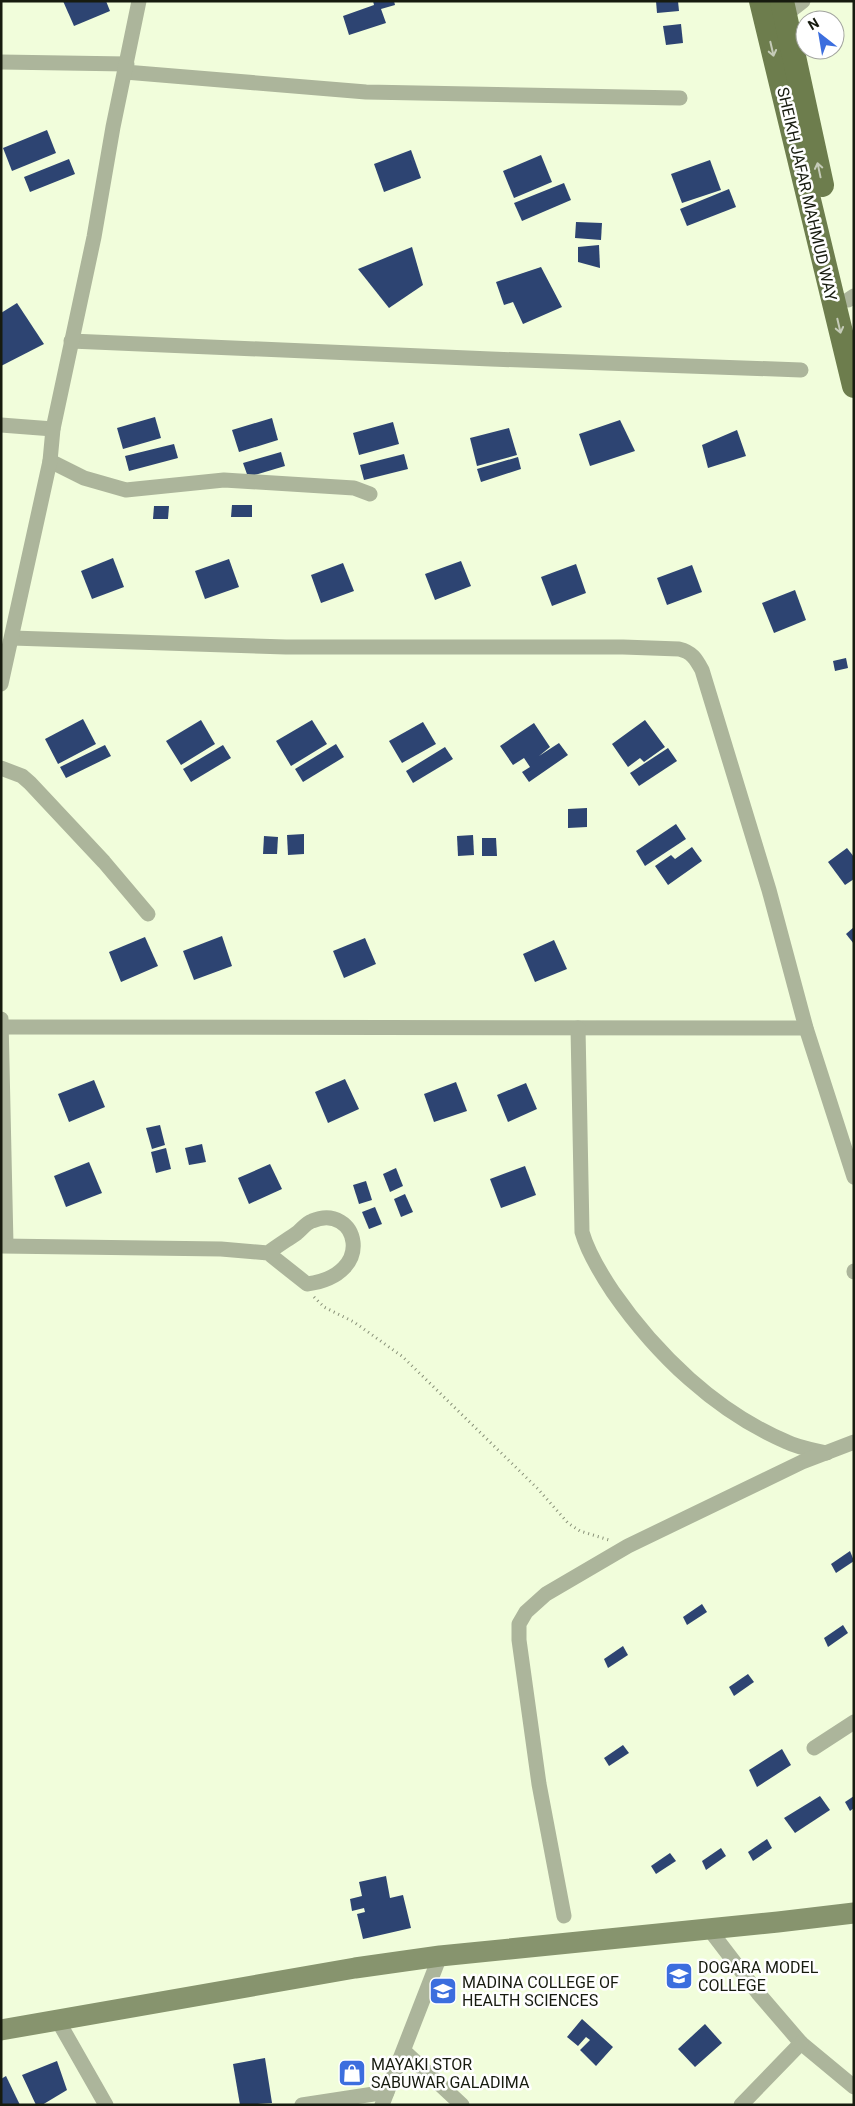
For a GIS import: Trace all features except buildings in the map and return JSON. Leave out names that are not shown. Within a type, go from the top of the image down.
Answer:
[{"type":"main road","name":"SHEIKH JAFAR MAHMUD WAY","points":[[761,1],[854,386]]},
{"type":"main road","name":"SHEIKH JAFAR MAHMUD WAY","points":[[790,6],[852,305]]},
{"type":"street","points":[[1,684],[50,461],[53,429],[94,236],[113,127],[139,1]]},
{"type":"street","points":[[1,62],[126,68],[366,92],[680,98]]},
{"type":"street","points":[[71,341],[481,359],[801,370]]},
{"type":"street","points":[[1,425],[53,429]]},
{"type":"street","points":[[50,461],[84,478],[126,490],[224,480],[354,488],[370,494]]},
{"type":"street","points":[[12,638],[286,648],[623,647],[688,651],[695,657],[702,670],[769,890],[806,1028],[854,1177]]},
{"type":"street","points":[[1,768],[22,776],[30,783],[104,862],[148,914]]},
{"type":"street","points":[[1,1019],[4,1246],[221,1249],[268,1253],[307,1284],[321,1282],[342,1271],[351,1260],[354,1251],[352,1239],[346,1228],[338,1220],[328,1217],[313,1220],[268,1253]]},
{"type":"street","points":[[1,1027],[806,1028]]},
{"type":"street","points":[[578,1028],[582,1232],[585,1244],[603,1278],[630,1317],[659,1351],[705,1391],[732,1412],[788,1443],[827,1453]]},
{"type":"street","points":[[564,1916],[539,1784],[519,1640],[519,1624],[526,1612],[546,1594],[628,1546],[802,1462],[854,1442]]},
{"type":"street","points":[[814,1748],[854,1722]]},
{"type":"street","points":[[1,2030],[355,1968],[440,1956],[854,1913]]},
{"type":"street","points":[[709,1928],[758,1993],[801,2043],[854,2087]]},
{"type":"street","points":[[302,2105],[385,2098],[440,1956]]},
{"type":"street","points":[[57,2019],[106,2105]]},
{"type":"street","points":[[741,2105],[801,2043]]},
{"type":"street","points":[[404,2051],[462,2105]]},
{"type":"path","points":[[307,1284],[315,1298],[324,1307],[354,1322],[403,1357],[503,1458],[538,1489],[568,1523],[580,1531],[628,1546]]},
{"type":"place","name":"DOGARA MODEL COLLEGE","points":[[679,1976]]},
{"type":"place","name":"MADINA COLLEGE OF HEALTH SCIENCES","points":[[443,1991]]},
{"type":"place","name":"MAYAKI STOR SABUWAR GALADIMA","points":[[352,2073]]}]
